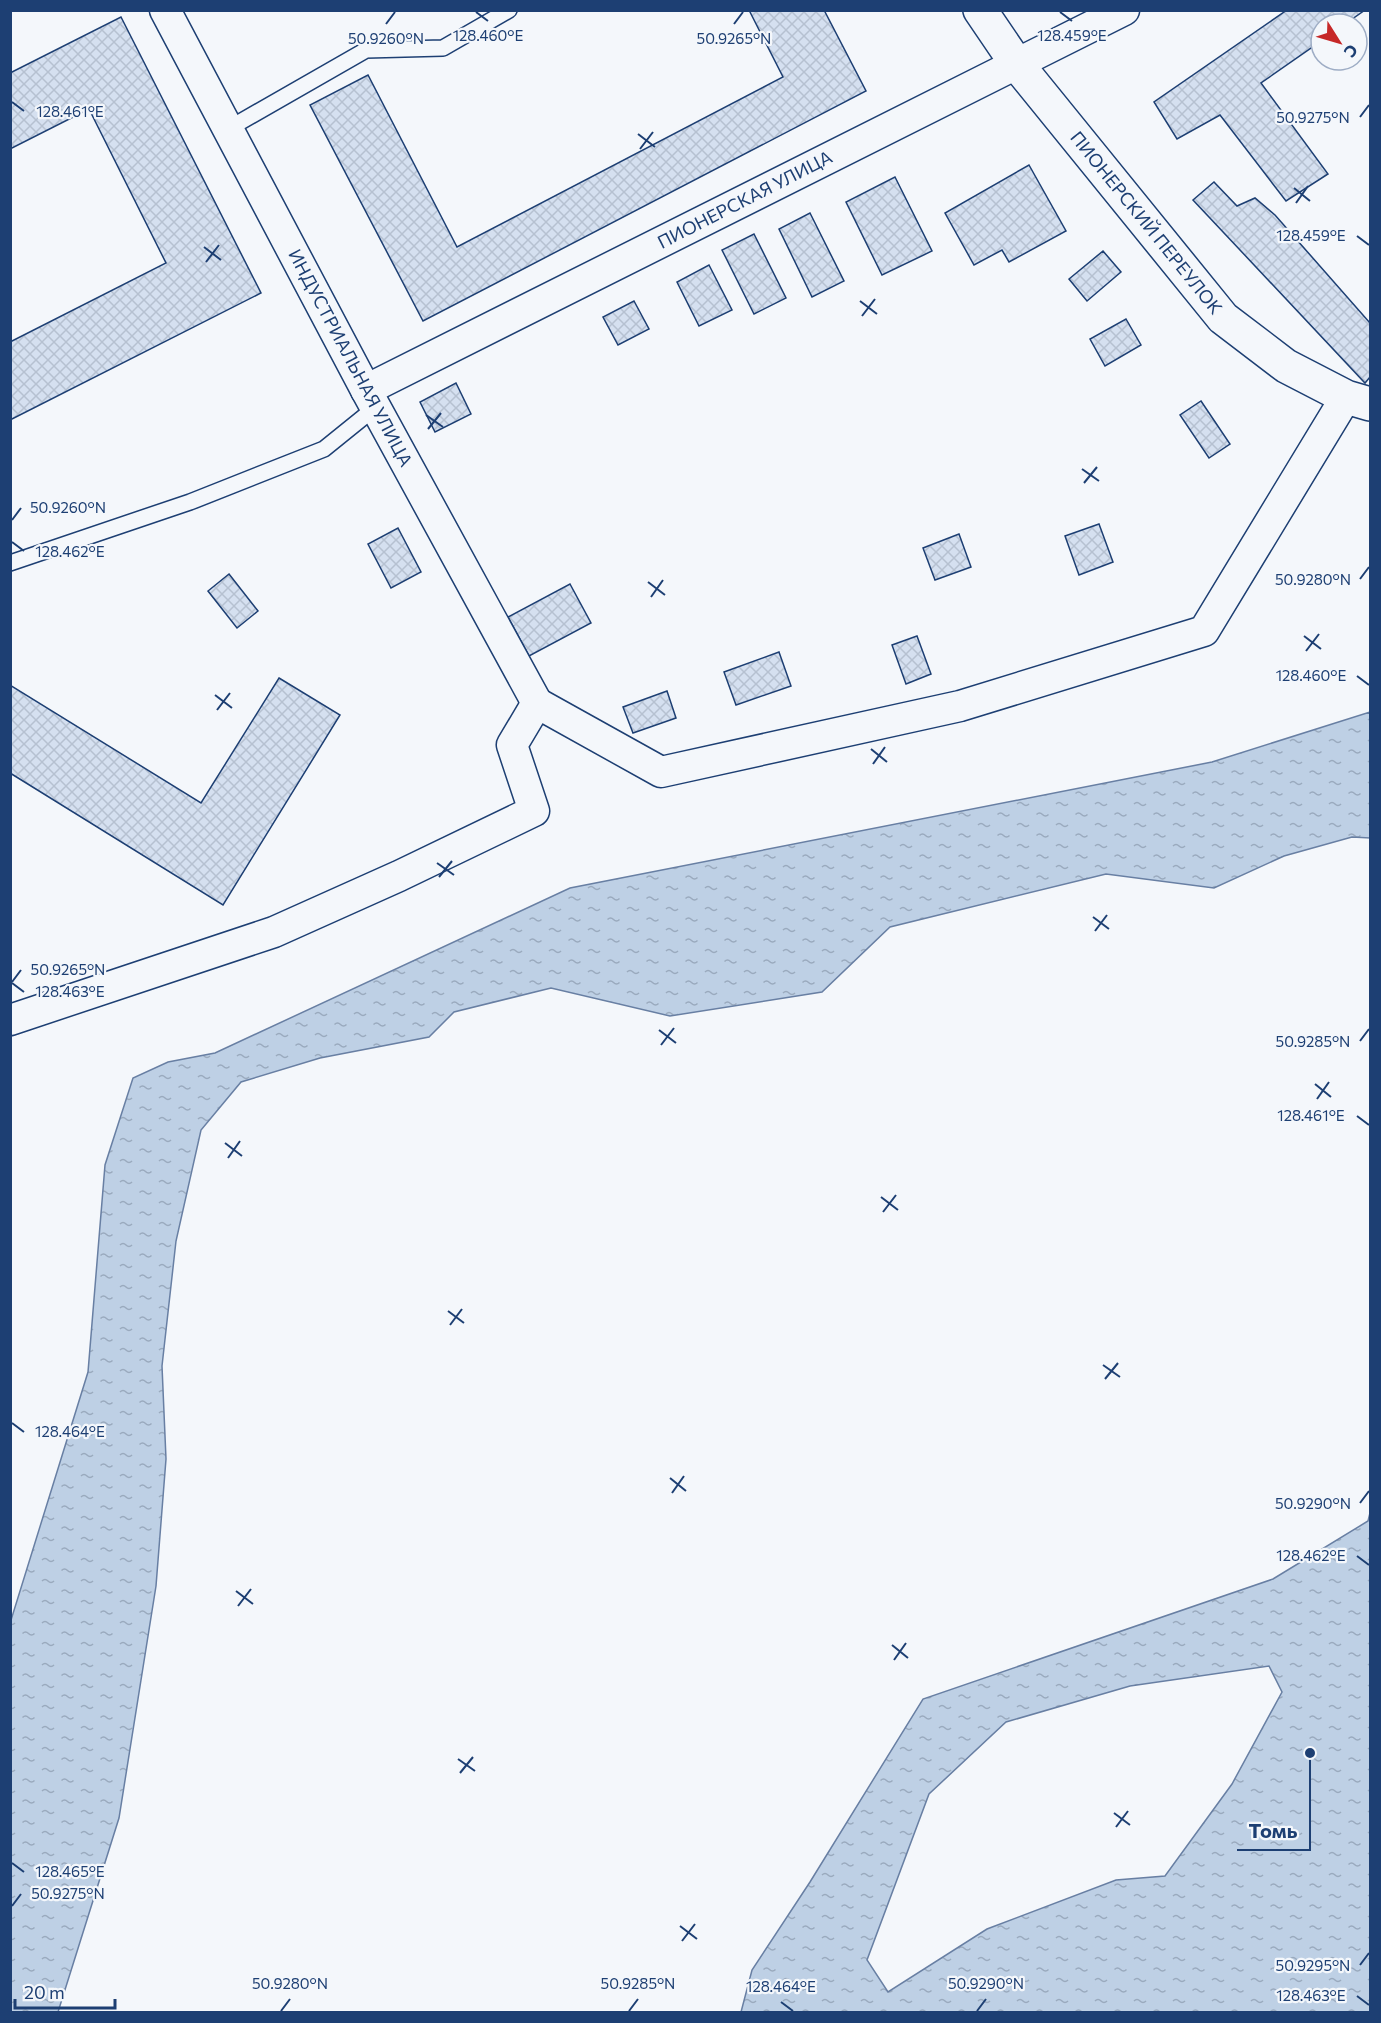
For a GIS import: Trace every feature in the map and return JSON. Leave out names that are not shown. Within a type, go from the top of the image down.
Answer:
[{"type":"main road","name":"ПИОНЕРСКИЙ ПЕРЕУЛОК","points":[[981,10],[1016,63],[1223,318],[1286,366],[1358,400]]},
{"type":"street","name":"ИНДУСТРИАЛЬНАЯ УЛИЦА","points":[[165,10],[371,398],[537,703]]},
{"type":"street","name":"ПИОНЕРСКАЯ УЛИЦА","points":[[371,398],[1016,63],[1124,10]]},
{"type":"street","points":[[10,1020],[274,932],[399,876],[534,811],[512,745],[537,703],[661,772],[960,706],[1204,631],[1358,400]]},
{"type":"lane","points":[[228,129],[366,50],[443,48],[509,10]]},
{"type":"lane","points":[[10,563],[190,502],[324,449],[371,398]]},
{"type":"water","points":[[1370,712],[1370,838],[1352,837],[1284,856],[1214,888],[1106,874],[890,927],[822,992],[670,1016],[551,988],[454,1012],[429,1037],[320,1058],[241,1082],[201,1130],[176,1241],[162,1366],[166,1459],[156,1586],[119,1818],[58,2012],[11,2012],[11,1620],[88,1372],[105,1165],[133,1078],[168,1062],[215,1053],[570,888],[1212,762]]},
{"type":"water","points":[[1370,1513],[1370,2012],[741,2012],[752,1970],[810,1882],[923,1699],[1273,1579],[1368,1521]],"holes":[[[1269,1666],[1282,1692],[1232,1784],[1165,1876],[1116,1880],[987,1929],[888,1992],[867,1960],[929,1794],[1006,1722],[1130,1686]]]},
{"type":"building","points":[[749,10],[824,10],[866,91],[423,321],[310,105],[368,75],[457,247],[783,77]]},
{"type":"building","points":[[1287,10],[1365,10],[1362,12],[1309,12],[1309,49],[1261,83],[1328,174],[1286,201],[1220,115],[1177,139],[1154,102]]},
{"type":"building","points":[[121,17],[261,293],[10,420],[10,342],[166,263],[89,109],[10,149],[10,73]]},
{"type":"building","points":[[1029,165],[1066,231],[1009,262],[1002,250],[974,265],[945,213]]},
{"type":"building","points":[[895,177],[932,251],[882,275],[846,202]]},
{"type":"building","points":[[1214,182],[1237,206],[1255,198],[1275,215],[1370,323],[1370,377],[1365,383],[1193,200]]},
{"type":"building","points":[[810,213],[844,281],[812,297],[779,229]]},
{"type":"building","points":[[754,234],[786,298],[754,314],[722,250]]},
{"type":"building","points":[[1103,251],[1121,272],[1087,301],[1069,279]]},
{"type":"building","points":[[709,265],[732,310],[699,326],[677,282]]},
{"type":"building","points":[[634,301],[649,329],[618,345],[603,317]]},
{"type":"building","points":[[1126,319],[1141,345],[1105,366],[1090,339]]},
{"type":"building","points":[[456,383],[471,414],[435,432],[420,402]]},
{"type":"building","points":[[1201,401],[1230,444],[1209,458],[1180,415]]},
{"type":"building","points":[[1099,524],[1113,562],[1079,575],[1065,536]]},
{"type":"building","points":[[398,528],[421,572],[391,588],[368,544]]},
{"type":"building","points":[[959,534],[971,567],[935,580],[923,548]]},
{"type":"building","points":[[229,574],[258,611],[237,628],[208,591]]},
{"type":"building","points":[[570,584],[591,623],[529,656],[508,617]]},
{"type":"building","points":[[917,636],[931,674],[906,684],[892,645]]},
{"type":"building","points":[[779,652],[791,686],[736,705],[724,672]]},
{"type":"building","points":[[279,678],[340,715],[223,905],[10,773],[10,685],[201,803]]},
{"type":"building","points":[[667,691],[676,718],[633,733],[623,707]]},
{"type":"place","name":"Томь","points":[[1310,1753]]}]
